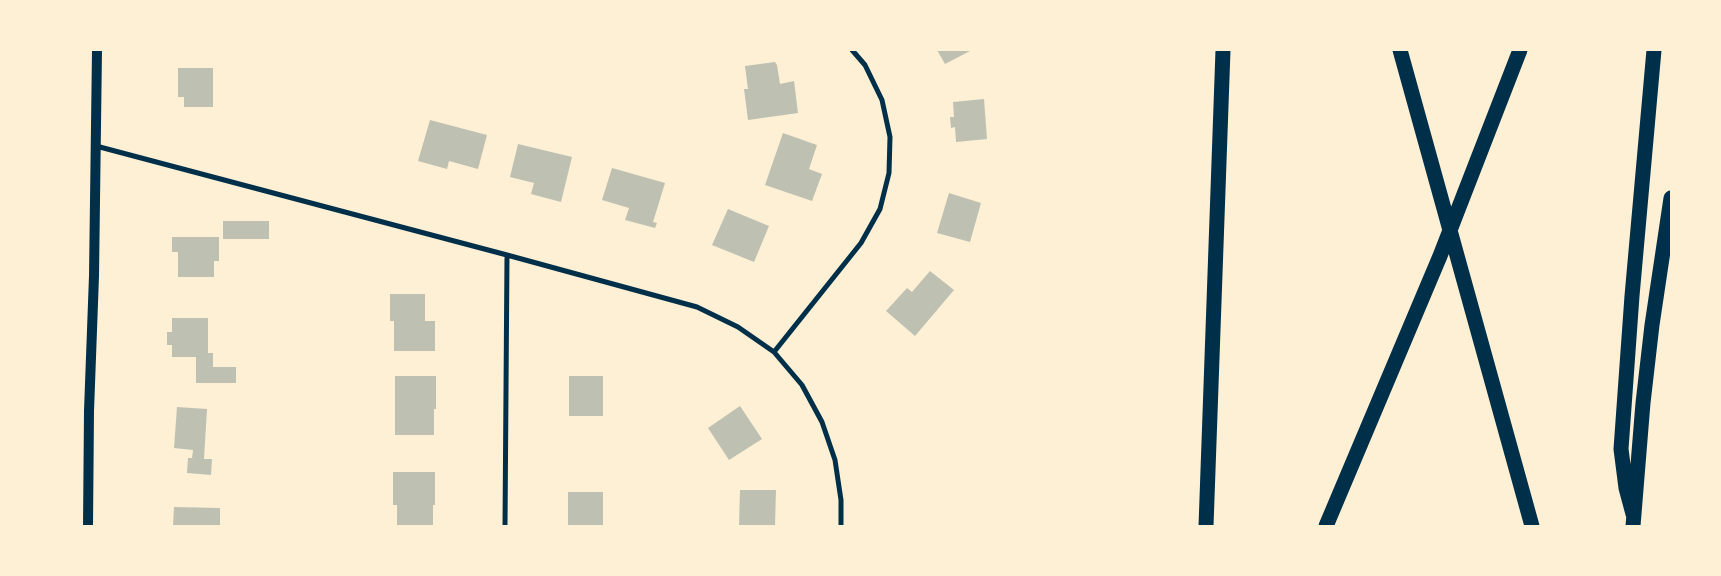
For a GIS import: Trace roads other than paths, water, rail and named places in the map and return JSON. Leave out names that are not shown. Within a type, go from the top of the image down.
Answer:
[{"type":"highway","points":[[1206,526],[1223,50]]},
{"type":"highway","points":[[1400,50],[1532,526]]},
{"type":"highway","points":[[1326,526],[1437,264],[1520,50]]},
{"type":"highway","points":[[1633,520],[1620,449],[1654,50]]},
{"type":"highway","points":[[1633,520],[1652,325],[1671,198]]},
{"type":"main road","points":[[88,526],[97,50]]},
{"type":"street","points":[[774,352],[861,243],[880,209],[889,173],[890,137],[882,100],[865,65],[852,50]]},
{"type":"street","points":[[96,146],[697,307],[738,327],[774,352],[802,385],[822,422],[835,460],[841,500],[841,526]]},
{"type":"street","points":[[505,526],[507,255]]}]
